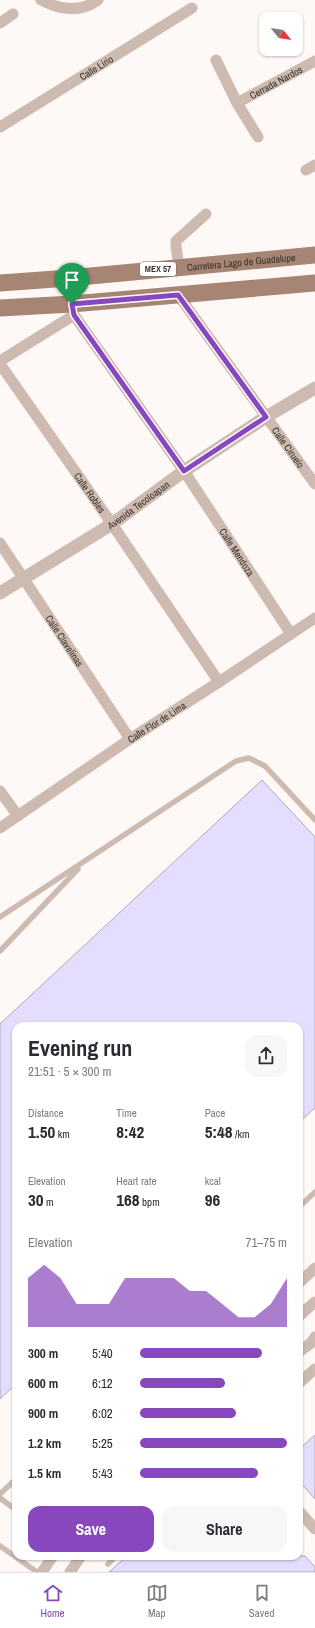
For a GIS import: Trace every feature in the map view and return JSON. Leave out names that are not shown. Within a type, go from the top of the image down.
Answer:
[{"type":"main road","name":"Carretera Lago de Guadalupe","points":[[0,283],[70,278],[315,255]]},
{"type":"main road","points":[[0,308],[73,309],[178,295],[315,282]]},
{"type":"street","points":[[41,0],[60,8],[75,9],[82,9],[98,0]]},
{"type":"street","name":"Calle Lirio","points":[[0,127],[192,8]]},
{"type":"street","points":[[0,23],[13,14]]},
{"type":"street","points":[[216,60],[242,100],[258,137]]},
{"type":"street","name":"Cerrada Nardos","points":[[242,100],[315,61]]},
{"type":"street","points":[[179,267],[176,241],[206,214]]},
{"type":"street","points":[[0,361],[73,309],[70,278]]},
{"type":"street","name":"Calle Ciruelo","points":[[178,295],[315,484]]},
{"type":"street","name":"Calle Mendoza","points":[[73,309],[184,471],[291,634]]},
{"type":"street","name":"Calle Robles","points":[[0,364],[112,524],[219,682]]},
{"type":"street","name":"Avenida Tecoloapan","points":[[0,593],[112,524],[184,471],[266,417],[315,388]]},
{"type":"street","name":"Calle Clavelinas","points":[[0,543],[130,738]]},
{"type":"street","name":"Calle Flor de Lima","points":[[0,828],[130,738],[219,682],[315,618]]},
{"type":"street","points":[[0,791],[18,816]]},
{"type":"street","points":[[303,1279],[315,1268]]},
{"type":"street","points":[[303,1312],[315,1302]]},
{"type":"street","points":[[303,1349],[311,1343],[315,1337]]},
{"type":"street","points":[[303,1380],[315,1369]]},
{"type":"street","points":[[303,1516],[315,1529]]},
{"type":"street","points":[[42,1572],[50,1560]]},
{"type":"street","points":[[74,1570],[79,1560]]},
{"type":"lane","points":[[0,917],[236,761],[249,758],[265,766],[315,820]]},
{"type":"lane","points":[[0,951],[85,861]]},
{"type":"lane","points":[[303,1204],[315,1192]]},
{"type":"lane","points":[[0,1494],[12,1483]]},
{"type":"lane","points":[[0,1498],[12,1507]]},
{"type":"lane","points":[[0,1546],[12,1554]]},
{"type":"lane","points":[[20,1560],[37,1572]]},
{"type":"lane","points":[[108,1564],[112,1560]]},
{"type":"building","points":[[262,780],[315,837],[315,1108],[303,1118],[303,1022],[12,1022],[12,1388],[0,1399],[0,1024]]},
{"type":"building","points":[[315,1435],[315,1499],[303,1486],[303,1446]]},
{"type":"building","points":[[303,1556],[305,1556],[315,1567],[315,1572],[109,1572],[122,1560],[303,1560]]},
{"type":"route","points":[[178,295],[266,417],[184,471],[74,315],[72,304],[178,295]]}]
